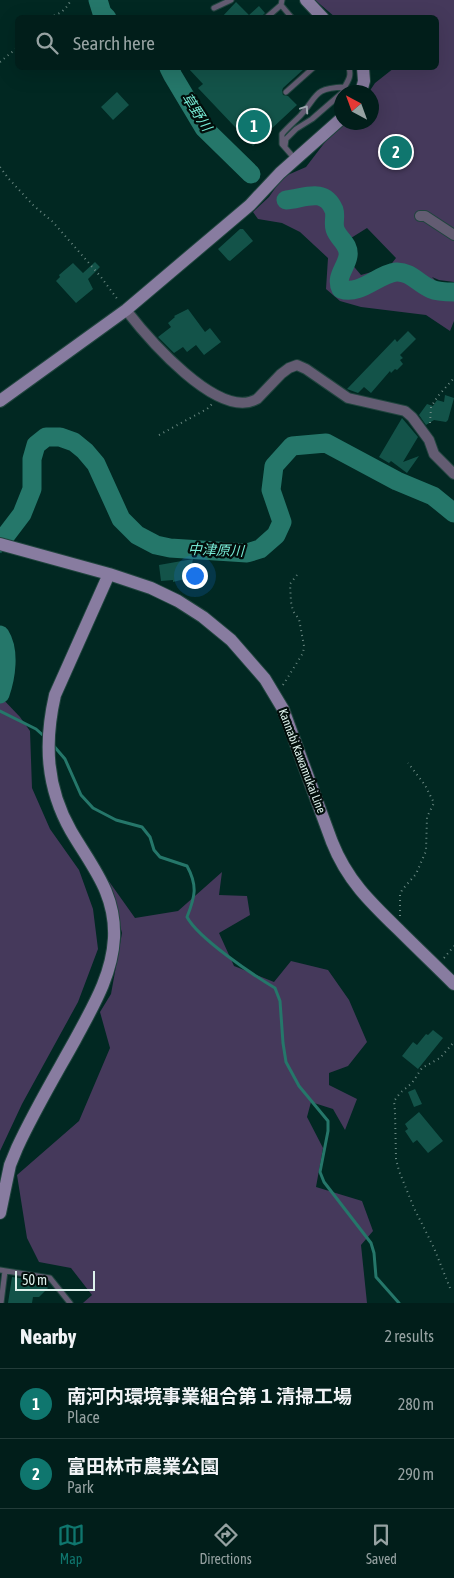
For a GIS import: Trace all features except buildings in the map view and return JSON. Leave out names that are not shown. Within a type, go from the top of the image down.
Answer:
[{"type":"street","points":[[306,0],[320,15]]},
{"type":"street","points":[[362,70],[363,85]]},
{"type":"street","points":[[0,401],[126,310],[250,205],[276,177],[334,125]]},
{"type":"street","points":[[420,216],[425,216],[454,235]]},
{"type":"street","points":[[126,310],[156,346],[181,370],[202,387],[215,394],[250,403],[257,399],[289,368],[297,365],[306,369],[348,398],[405,412],[412,417],[426,435],[434,454],[454,474]]},
{"type":"street","name":"Kannabi Kawamukai Line","points":[[4,545],[109,574],[168,596],[203,617],[231,640],[242,651],[273,692],[283,709],[337,855],[361,893],[454,984]]},
{"type":"street","points":[[0,1213],[5,1186],[18,1148],[101,990],[112,957],[114,937],[113,916],[109,899],[104,884],[71,831],[62,812],[50,773],[48,758],[49,724],[56,695],[109,574]]},
{"type":"lane","points":[[214,8],[231,0]]},
{"type":"lane","points":[[269,15],[282,3],[290,15]]},
{"type":"lane","points":[[286,92],[311,70]]},
{"type":"lane","points":[[346,85],[349,70]]},
{"type":"lane","points":[[295,159],[284,147],[281,139],[282,134],[301,115],[312,98],[322,90],[334,91]]},
{"type":"lane","points":[[284,147],[286,139],[296,129],[312,119],[334,98]]},
{"type":"lane","points":[[1,1303],[3,1271],[50,1278],[70,1303]]},
{"type":"path","points":[[57,15],[67,7],[71,0]]},
{"type":"path","points":[[0,62],[15,49]]},
{"type":"path","points":[[0,167],[34,206],[53,222],[101,277],[126,310]]},
{"type":"path","points":[[426,435],[430,423],[431,407],[454,378]]},
{"type":"path","points":[[159,435],[207,409],[213,403],[215,394]]},
{"type":"path","points":[[273,692],[281,687],[303,653],[301,624],[293,611],[291,602],[290,584],[297,575]]},
{"type":"path","points":[[395,926],[400,919],[400,895],[402,890],[416,874],[426,851],[427,817],[434,803],[425,785],[408,763]]},
{"type":"path","points":[[436,967],[454,946]]},
{"type":"path","points":[[450,1288],[399,1171],[396,1159],[394,1100],[412,1083],[422,1068],[440,1058],[454,1042]]},
{"type":"shaded area","points":[[315,0],[454,0],[454,282],[432,277],[454,300],[454,321],[450,331],[426,315],[361,307],[340,301],[326,289],[328,258],[300,232],[282,223],[258,219],[253,212],[269,197],[283,177],[306,167],[336,130],[379,130],[379,85],[374,85],[391,70],[439,70],[439,15],[333,15]],"holes":[[[367,228],[396,258],[389,267],[361,275],[350,262],[351,238]]]},
{"type":"shaded area","points":[[0,696],[20,717],[30,731],[32,788],[50,829],[79,870],[93,909],[98,949],[78,1002],[22,1104],[0,1151]]},
{"type":"shaded area","points":[[222,872],[219,895],[247,896],[250,915],[219,933],[234,966],[274,982],[291,961],[328,970],[349,1000],[367,1042],[348,1066],[329,1073],[329,1085],[357,1099],[345,1130],[333,1109],[311,1102],[307,1117],[323,1148],[316,1187],[362,1201],[373,1231],[361,1245],[367,1303],[83,1303],[92,1295],[71,1268],[39,1262],[27,1238],[17,1175],[79,1121],[110,1048],[100,1012],[111,994],[122,933],[108,880],[135,918],[178,911]]},
{"type":"waterway","name":"草野川","points":[[98,0],[104,15]]},
{"type":"waterway","name":"草野川","points":[[170,70],[204,128],[251,174]]},
{"type":"waterway","name":"草野川","points":[[286,200],[319,196],[325,198],[330,203],[335,212],[335,229],[346,245],[348,252],[339,280],[341,289],[355,290],[382,276],[401,272],[434,290],[454,292]]},
{"type":"waterway","name":"中津原川","points":[[0,543],[22,514],[32,489],[32,459],[36,445],[46,437],[60,437],[74,442],[85,451],[96,464],[121,519],[137,535],[156,545],[170,548],[247,553],[260,549],[276,535],[282,522],[271,490],[274,466],[292,446],[326,443],[397,481],[433,496],[454,513]]},
{"type":"waterway","name":"中津原川","points":[[0,635],[6,656],[4,680],[0,694]]},
{"type":"waterway","points":[[0,711],[36,729],[45,737]]},
{"type":"waterway","points":[[53,745],[65,759],[81,795],[93,808],[116,820],[142,827],[150,837],[154,850],[160,857],[187,866],[194,886],[192,903],[187,917],[193,926],[227,955],[275,988],[280,1001],[286,1062],[299,1086],[328,1121],[328,1131],[320,1172],[324,1182],[371,1243],[374,1253],[376,1277],[399,1303]]},
{"type":"place","name":"南河内環境事業組合第１清掃工場","points":[[254,126]]},
{"type":"place","name":"富田林市農業公園","points":[[396,152]]}]
